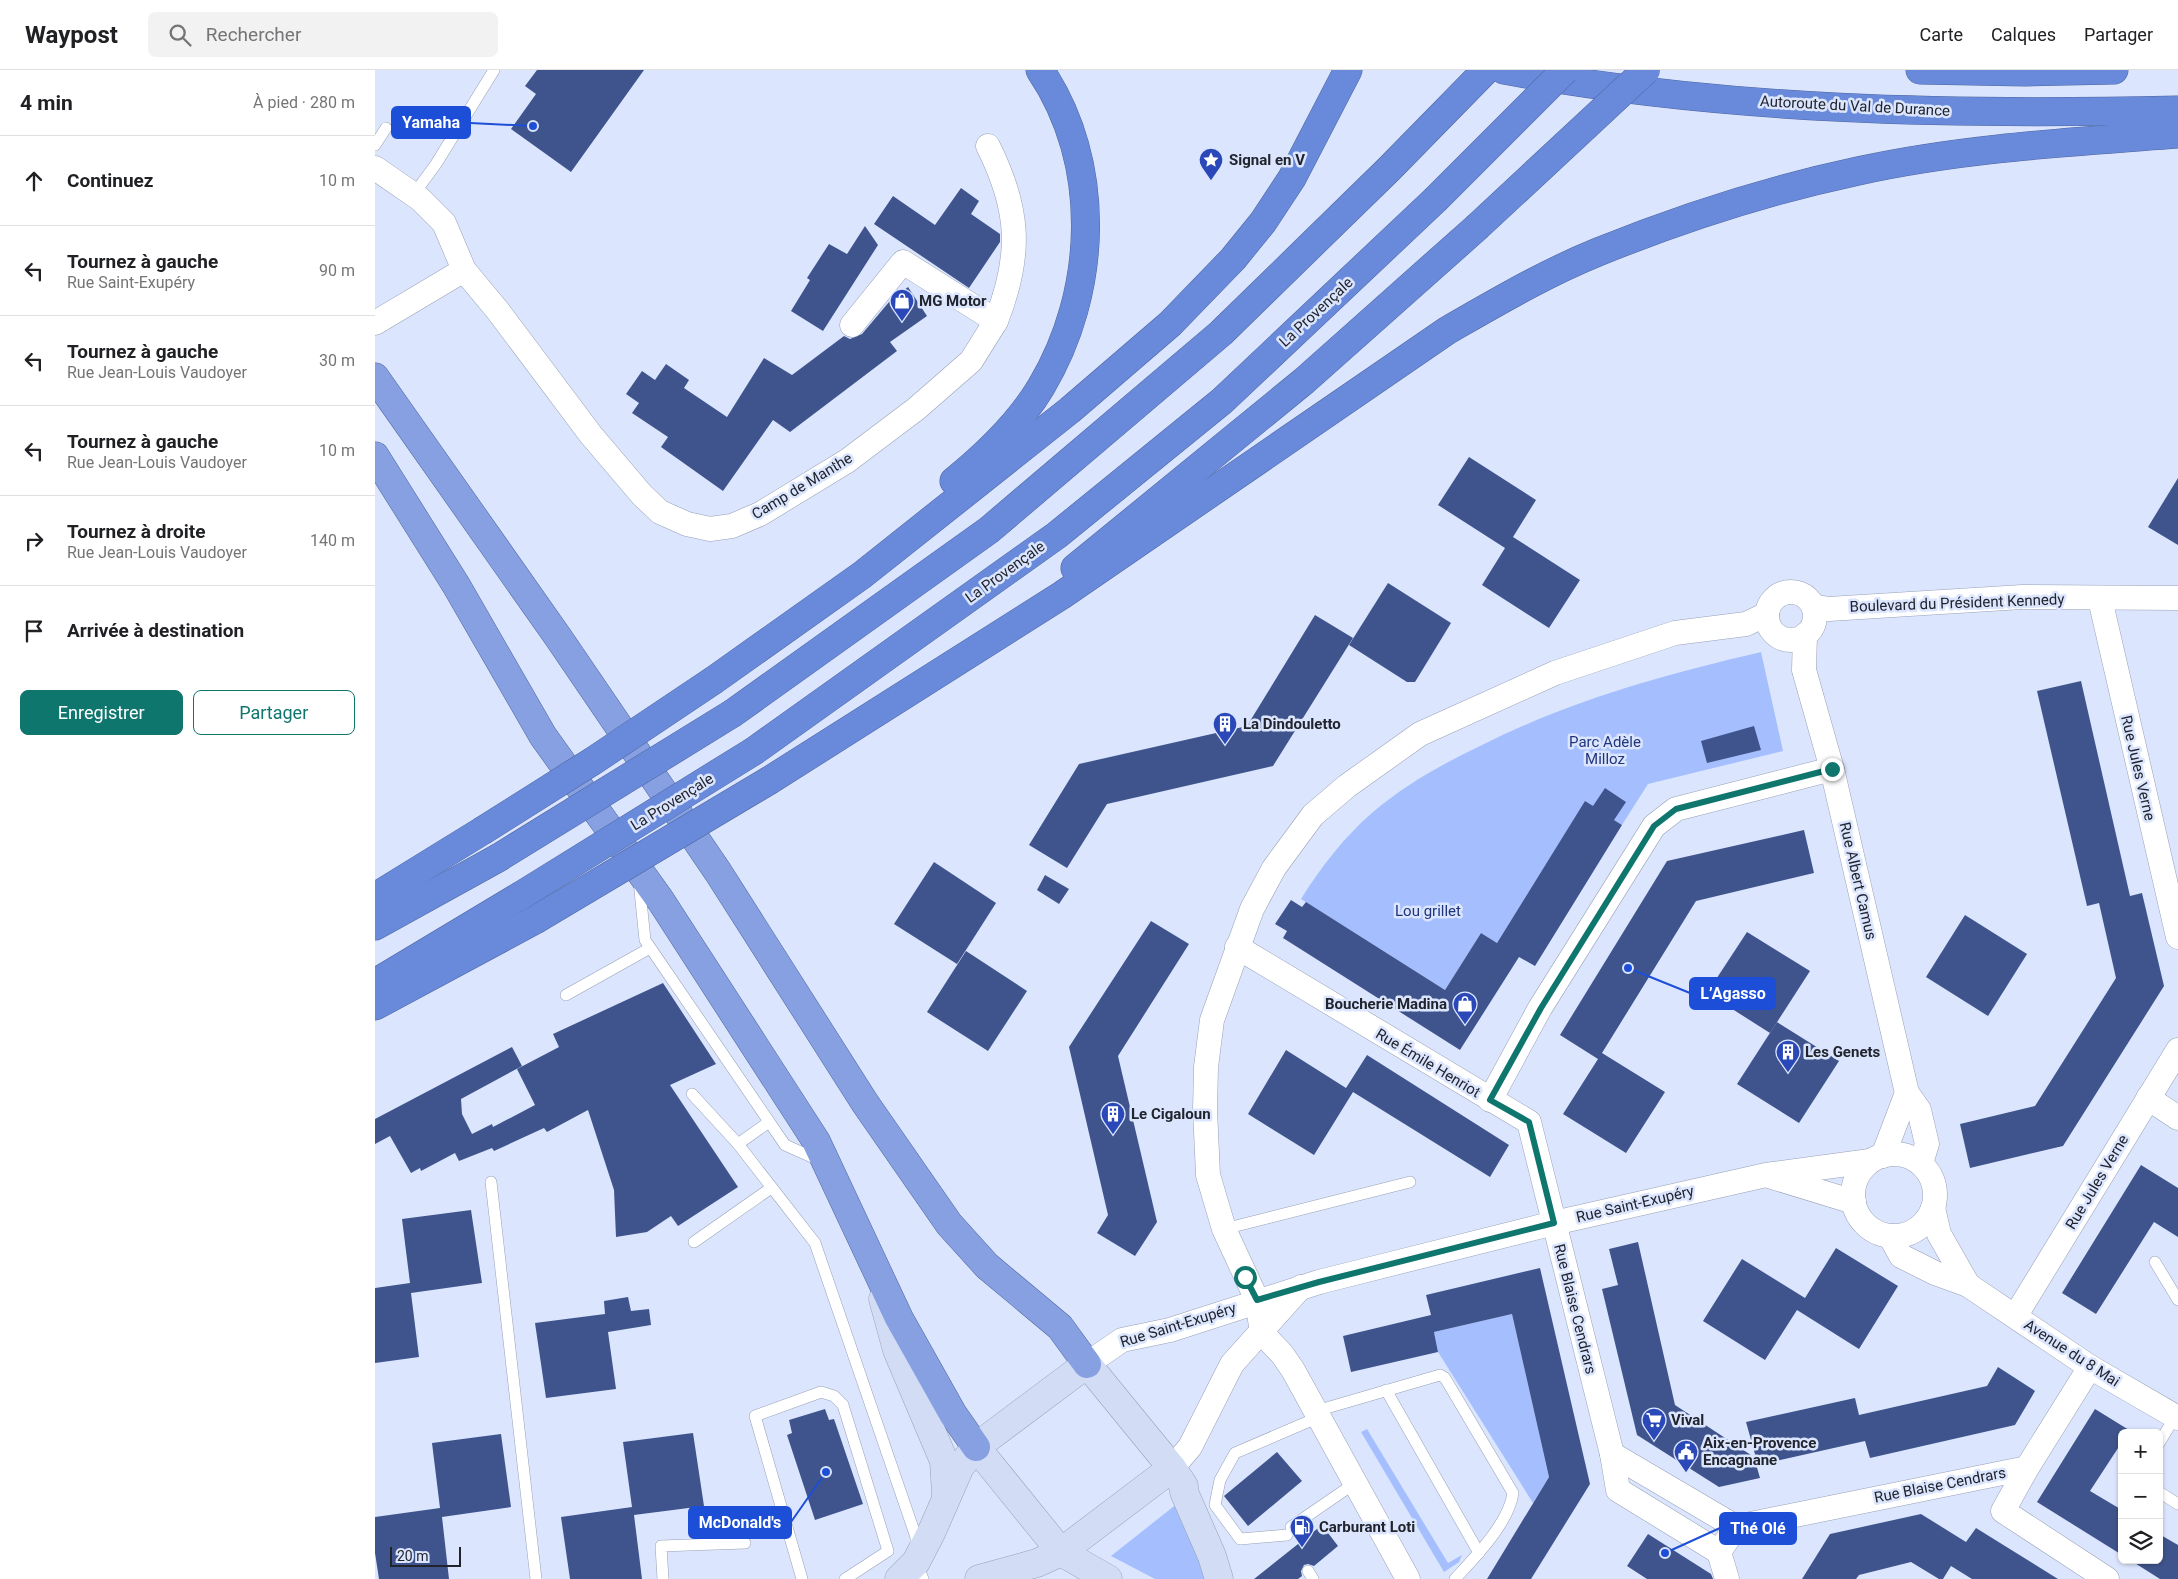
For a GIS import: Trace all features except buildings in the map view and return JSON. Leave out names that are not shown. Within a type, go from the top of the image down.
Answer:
[{"type":"highway","points":[[714,680],[852,562],[961,475],[1021,414],[1041,387],[1056,358],[1074,309],[1085,253],[1086,220],[1084,190],[1076,152],[1060,108],[1049,83],[1040,70]]},
{"type":"highway","points":[[375,897],[593,761],[714,680],[862,575],[1070,410],[1170,324],[1233,259],[1263,222],[1292,178],[1348,70]]},
{"type":"highway","points":[[375,926],[497,858],[733,713],[989,530],[1221,333],[1486,70]]},
{"type":"highway","name":"Autoroute du Val de Durance","points":[[1504,70],[1606,86],[1837,109],[2082,112],[2178,110]]},
{"type":"highway","name":"La Provençale","points":[[375,983],[520,896],[754,751],[1058,534],[1222,401],[1435,200],[1565,70]]},
{"type":"highway","points":[[770,780],[1058,581],[1304,381],[1477,228],[1646,70]]},
{"type":"highway","points":[[1920,70],[2026,72],[2114,70]]},
{"type":"highway","points":[[375,1006],[535,920],[770,780],[1062,595],[1448,330],[1513,293],[1596,253],[1691,217],[1859,171],[1962,154],[2178,134]]},
{"type":"highway","points":[[375,377],[558,637],[718,872],[865,1103],[949,1224],[969,1249],[987,1266],[1060,1327],[1087,1364]]},
{"type":"highway","points":[[375,456],[456,585],[543,736],[637,867],[811,1133],[827,1163],[899,1318],[953,1414],[976,1447]]},
{"type":"main road","points":[[875,1264],[897,1349],[944,1461],[946,1496]]},
{"type":"main road","points":[[913,1573],[960,1467],[976,1447],[1087,1364],[1185,1486],[1184,1492],[1215,1568]]},
{"type":"main road","points":[[976,1447],[1061,1552],[1108,1579]]},
{"type":"main road","points":[[979,1579],[1037,1563],[1061,1552],[1172,1468]]},
{"type":"street","name":"Camp de Manthe","points":[[375,168],[414,194],[445,223],[464,270],[498,311],[591,435],[641,495],[660,512],[687,524],[710,528],[732,526],[760,514],[847,461],[916,409],[971,361],[997,321],[1012,270],[1015,227],[1000,170],[989,146]]},
{"type":"street","points":[[851,325],[903,262],[997,321]]},
{"type":"street","points":[[375,323],[464,270]]},
{"type":"street","points":[[1408,1579],[1282,1354],[1261,1333],[1257,1300],[1224,1229],[1209,1175],[1205,1110],[1206,1067],[1212,1020],[1237,947],[1252,909],[1274,868],[1313,815],[1396,750],[1420,734],[1555,673],[1675,633],[1812,627],[1815,618],[1814,607],[1809,599],[1792,591],[1783,593],[1775,598],[1769,605],[1775,628]]},
{"type":"street","name":"Boulevard du Président Kennedy","points":[[1814,607],[1829,609],[2023,597],[2100,599],[2178,598]]},
{"type":"street","name":"Rue Jules Verne","points":[[2100,599],[2178,937]]},
{"type":"street","name":"Rue Albert Camus","points":[[1775,628],[1804,670],[1832,769],[1907,1093],[1919,1110],[1927,1144],[1921,1163]]},
{"type":"street","points":[[1490,1100],[1541,1008],[1654,826],[1676,809],[1832,769]]},
{"type":"street","name":"Rue Émile Henriot","points":[[1237,947],[1529,1122],[1554,1223]]},
{"type":"street","name":"Rue Jules Verne","points":[[2016,1315],[2178,1050]]},
{"type":"street","points":[[1877,1158],[1907,1093]]},
{"type":"street","points":[[2148,1098],[2178,1118]]},
{"type":"street","points":[[1894,1153],[1908,1156],[1921,1163],[1933,1181],[1936,1194],[1933,1208],[1926,1220],[1917,1229],[1904,1234],[1890,1236],[1868,1226],[1859,1215],[1854,1202],[1855,1182],[1862,1169],[1877,1158],[1894,1153]]},
{"type":"street","name":"Rue Saint-Exupéry","points":[[1087,1364],[1122,1340],[1177,1328],[1301,1287],[1554,1223],[1766,1175],[1877,1158]]},
{"type":"street","name":"Rue Saint-Exupéry","points":[[1766,1175],[1854,1202]]},
{"type":"street","name":"Avenue du 8 Mai","points":[[1933,1208],[1939,1234],[1969,1285]]},
{"type":"street","name":"Rue Blaise Cendrars","points":[[1554,1223],[1612,1454],[1618,1490],[1719,1552]]},
{"type":"street","name":"Avenue du 8 Mai","points":[[1890,1236],[1901,1256],[1935,1273],[1969,1285],[2016,1315],[2089,1367],[2177,1417]]},
{"type":"street","points":[[1172,1468],[1190,1447],[1232,1364],[1301,1287]]},
{"type":"street","name":"Rue Blaise Cendrars","points":[[1736,1527],[2027,1468],[2089,1367]]},
{"type":"street","points":[[1612,1454],[1736,1527],[1719,1552],[1727,1579]]},
{"type":"street","points":[[2027,1468],[2003,1511],[2107,1579]]},
{"type":"street","points":[[1215,1568],[1231,1579]]},
{"type":"lane","points":[[414,194],[436,164],[494,70]]},
{"type":"lane","points":[[375,144],[386,128]]},
{"type":"lane","points":[[637,867],[645,940],[650,948],[785,1145],[827,1163]]},
{"type":"lane","points":[[566,994],[650,948]]},
{"type":"lane","points":[[693,1094],[738,1144],[815,1244],[916,1537],[913,1573]]},
{"type":"lane","points":[[738,1144],[769,1122]]},
{"type":"lane","points":[[491,1182],[537,1579]]},
{"type":"lane","points":[[1224,1229],[1410,1182]]},
{"type":"lane","points":[[694,1242],[771,1188]]},
{"type":"lane","points":[[2155,1262],[2178,1300]]},
{"type":"lane","points":[[1355,1483],[1289,1531],[1240,1538],[1215,1505],[1219,1480],[1235,1453],[1317,1414],[1386,1390],[1440,1375],[1445,1378],[1513,1493],[1511,1505],[1479,1553],[1455,1579]]},
{"type":"lane","points":[[1386,1390],[1479,1553]]},
{"type":"lane","points":[[802,1579],[755,1416],[821,1392],[834,1396],[843,1405],[888,1552],[845,1579]]},
{"type":"lane","points":[[2163,1437],[2177,1417]]},
{"type":"lane","points":[[2163,1495],[2178,1504]]},
{"type":"lane","points":[[663,1579],[661,1546],[745,1543]]},
{"type":"green space","name":"Parc Adèle Milloz","points":[[1761,652],[1783,751],[1648,784],[1622,825],[1585,802],[1497,943],[1481,933],[1445,990],[1301,899],[1334,853],[1362,822],[1399,792],[1454,759],[1516,729],[1584,702],[1653,680]]},
{"type":"green space","points":[[1512,1314],[1549,1477],[1533,1503],[1438,1352],[1434,1332]]},
{"type":"green space","points":[[1367,1429],[1448,1563],[1462,1555],[1459,1562],[1444,1572],[1361,1432]]},
{"type":"green space","points":[[1178,1503],[1206,1579],[1155,1579],[1111,1556]]},
{"type":"place","name":"Yamaha","points":[[533,126]]},
{"type":"place","name":"Signal en V","points":[[1211,181]]},
{"type":"place","name":"MG Motor","points":[[902,322]]},
{"type":"place","name":"La Dindouletto","points":[[1225,745]]},
{"type":"place","name":"L’Agasso","points":[[1628,968]]},
{"type":"place","name":"Boucherie Madina","points":[[1465,1025]]},
{"type":"place","name":"Les Genets","points":[[1788,1073]]},
{"type":"place","name":"Le Cigaloun","points":[[1113,1135]]},
{"type":"place","name":"Vival","points":[[1654,1441]]},
{"type":"place","name":"McDonald's","points":[[826,1472]]},
{"type":"place","name":"Aix-en-Provence Encagnane","points":[[1686,1473]]},
{"type":"place","name":"Carburant Loti","points":[[1302,1548]]},
{"type":"place","name":"Thé Olé","points":[[1665,1553]]},
{"type":"route","points":[[1245,1277],[1257,1300],[1319,1282],[1554,1223],[1529,1122],[1490,1100],[1541,1008],[1654,826],[1676,809],[1832,769]]},
{"type":"park label","name":"Lou grillet","points":[[1428,911]]}]
